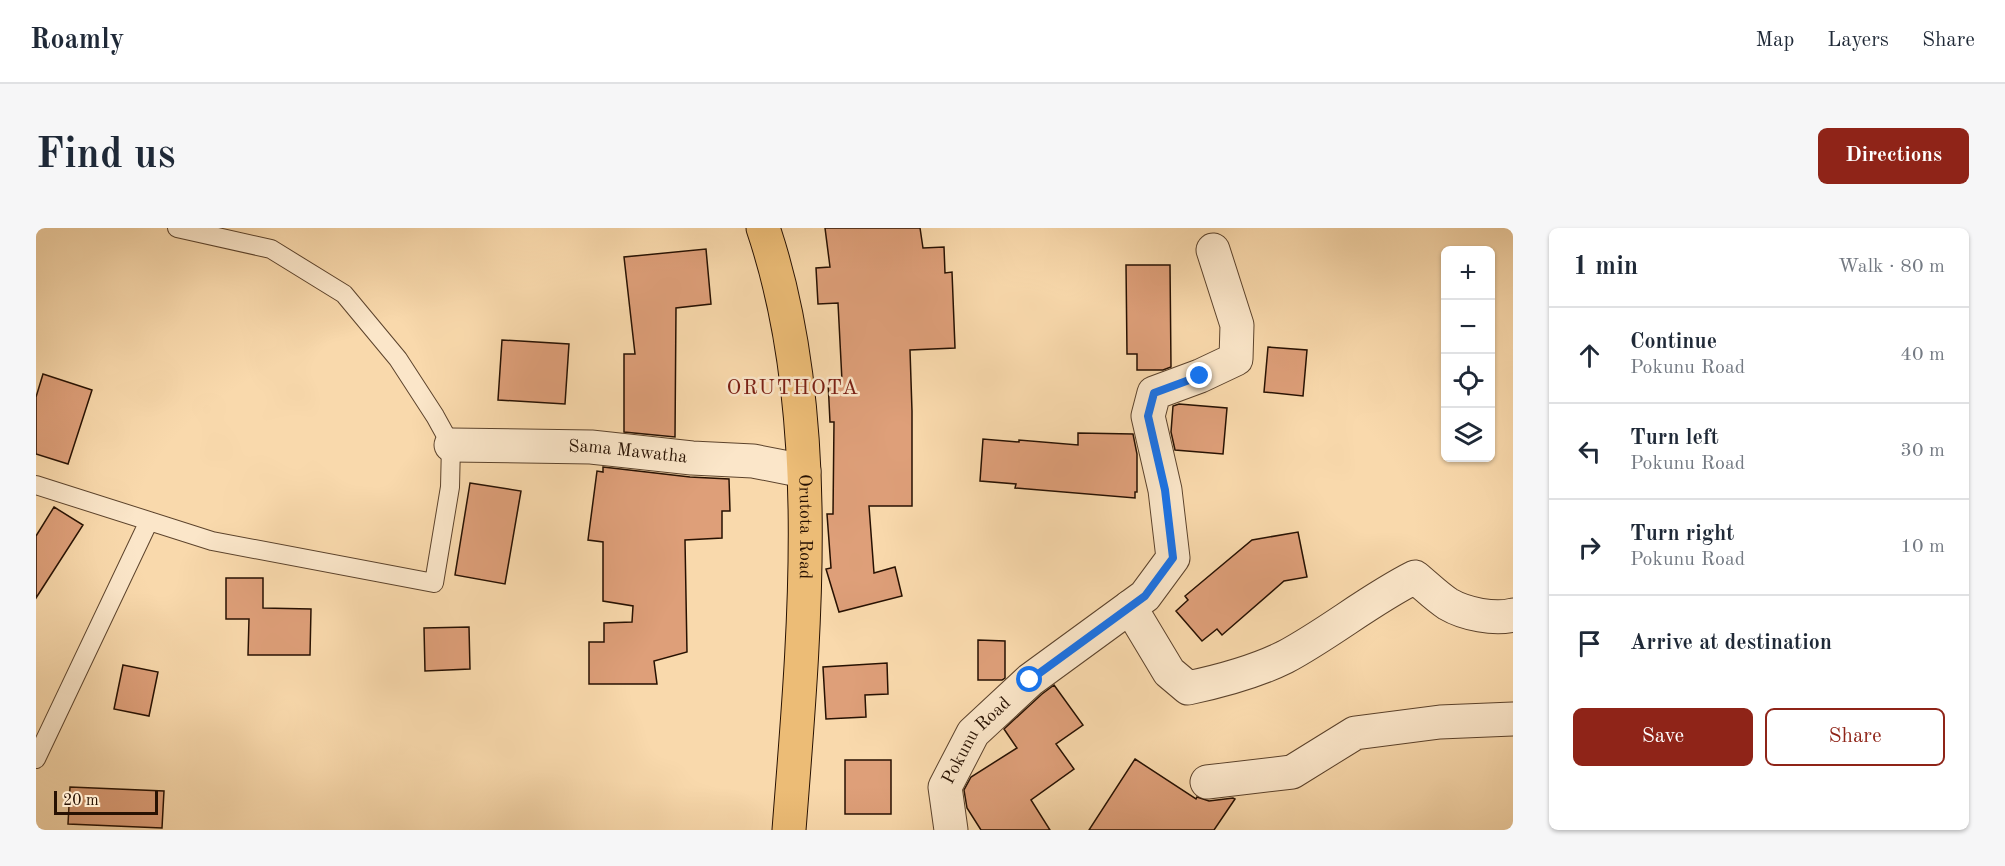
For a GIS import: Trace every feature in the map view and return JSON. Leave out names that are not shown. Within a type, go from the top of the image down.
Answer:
[{"type":"main road","name":"Orutota Road","points":[[763,228],[788,319],[804,471],[805,565],[800,680],[789,830]]},
{"type":"street","name":"Pokunu Road","points":[[951,830],[945,787],[973,733],[1030,680],[1145,596],[1173,558],[1165,490],[1148,416],[1154,393],[1200,376],[1236,359],[1237,325],[1213,250]]},
{"type":"street","name":"Sama Mawatha","points":[[451,445],[591,447],[692,458],[753,461],[804,471]]},
{"type":"street","points":[[1130,607],[1169,672],[1188,688],[1226,680],[1284,657],[1338,625],[1389,590],[1415,577],[1449,605],[1478,615],[1502,618],[1513,615]]},
{"type":"street","points":[[1207,782],[1292,772],[1355,733],[1440,722],[1513,719]]},
{"type":"lane","points":[[36,485],[212,541],[434,583],[450,487],[451,445],[398,359],[344,294],[271,249],[177,228]]},
{"type":"lane","points":[[36,759],[149,521]]},
{"type":"building","points":[[825,228],[920,228],[923,248],[944,247],[945,273],[952,272],[955,348],[910,350],[912,506],[869,506],[874,573],[895,567],[902,596],[839,612],[826,569],[831,568],[827,514],[833,514],[834,422],[830,422],[828,381],[842,381],[838,303],[818,304],[816,268],[830,267]]},
{"type":"building","points":[[706,249],[711,304],[676,308],[675,437],[624,432],[624,354],[635,354],[624,257]]},
{"type":"building","points":[[1126,265],[1170,265],[1171,367],[1163,370],[1137,370],[1137,354],[1127,354]]},
{"type":"building","points":[[502,340],[569,344],[565,404],[498,400]]},
{"type":"building","points":[[1268,347],[1307,350],[1303,396],[1264,392]]},
{"type":"building","points":[[43,374],[92,390],[68,464],[36,454],[36,397]]},
{"type":"building","points":[[1179,404],[1227,408],[1223,454],[1175,450],[1171,432],[1173,406]]},
{"type":"building","points":[[1078,433],[1133,434],[1137,454],[1135,498],[1015,488],[1016,484],[980,481],[983,439],[1078,445]]},
{"type":"building","points":[[603,467],[729,479],[730,511],[722,511],[722,538],[685,540],[687,652],[654,661],[657,684],[589,684],[589,642],[604,642],[604,623],[632,622],[633,606],[603,601],[603,542],[588,540],[597,471],[603,472]]},
{"type":"building","points":[[470,483],[521,491],[505,584],[455,575]]},
{"type":"building","points":[[54,507],[83,525],[36,598],[36,536]]},
{"type":"building","points":[[1298,532],[1307,577],[1284,581],[1222,635],[1217,629],[1202,641],[1176,611],[1188,600],[1185,596],[1252,540]]},
{"type":"building","points":[[226,578],[263,578],[263,608],[311,609],[310,655],[248,655],[249,619],[226,619]]},
{"type":"building","points":[[469,627],[470,669],[425,671],[424,628]]},
{"type":"building","points":[[978,640],[1005,641],[1005,678],[1002,680],[978,680]]},
{"type":"building","points":[[887,663],[888,694],[865,695],[866,717],[826,719],[823,667]]},
{"type":"building","points":[[123,665],[158,672],[149,716],[114,709]]},
{"type":"building","points":[[1054,685],[1083,725],[1056,744],[1074,769],[1031,800],[1050,830],[981,830],[967,808],[964,790],[971,777],[1017,748],[1004,729]]},
{"type":"building","points":[[1135,759],[1196,799],[1197,797],[1209,801],[1235,799],[1214,830],[1089,830]]},
{"type":"building","points":[[845,760],[891,760],[891,814],[845,814]]},
{"type":"building","points":[[70,787],[164,791],[162,828],[68,824]]},
{"type":"district","name":"ORUTHOTA","points":[[793,388]]},
{"type":"route","points":[[1030,680],[1145,596],[1173,558],[1165,490],[1148,416],[1154,393],[1200,376]]}]
